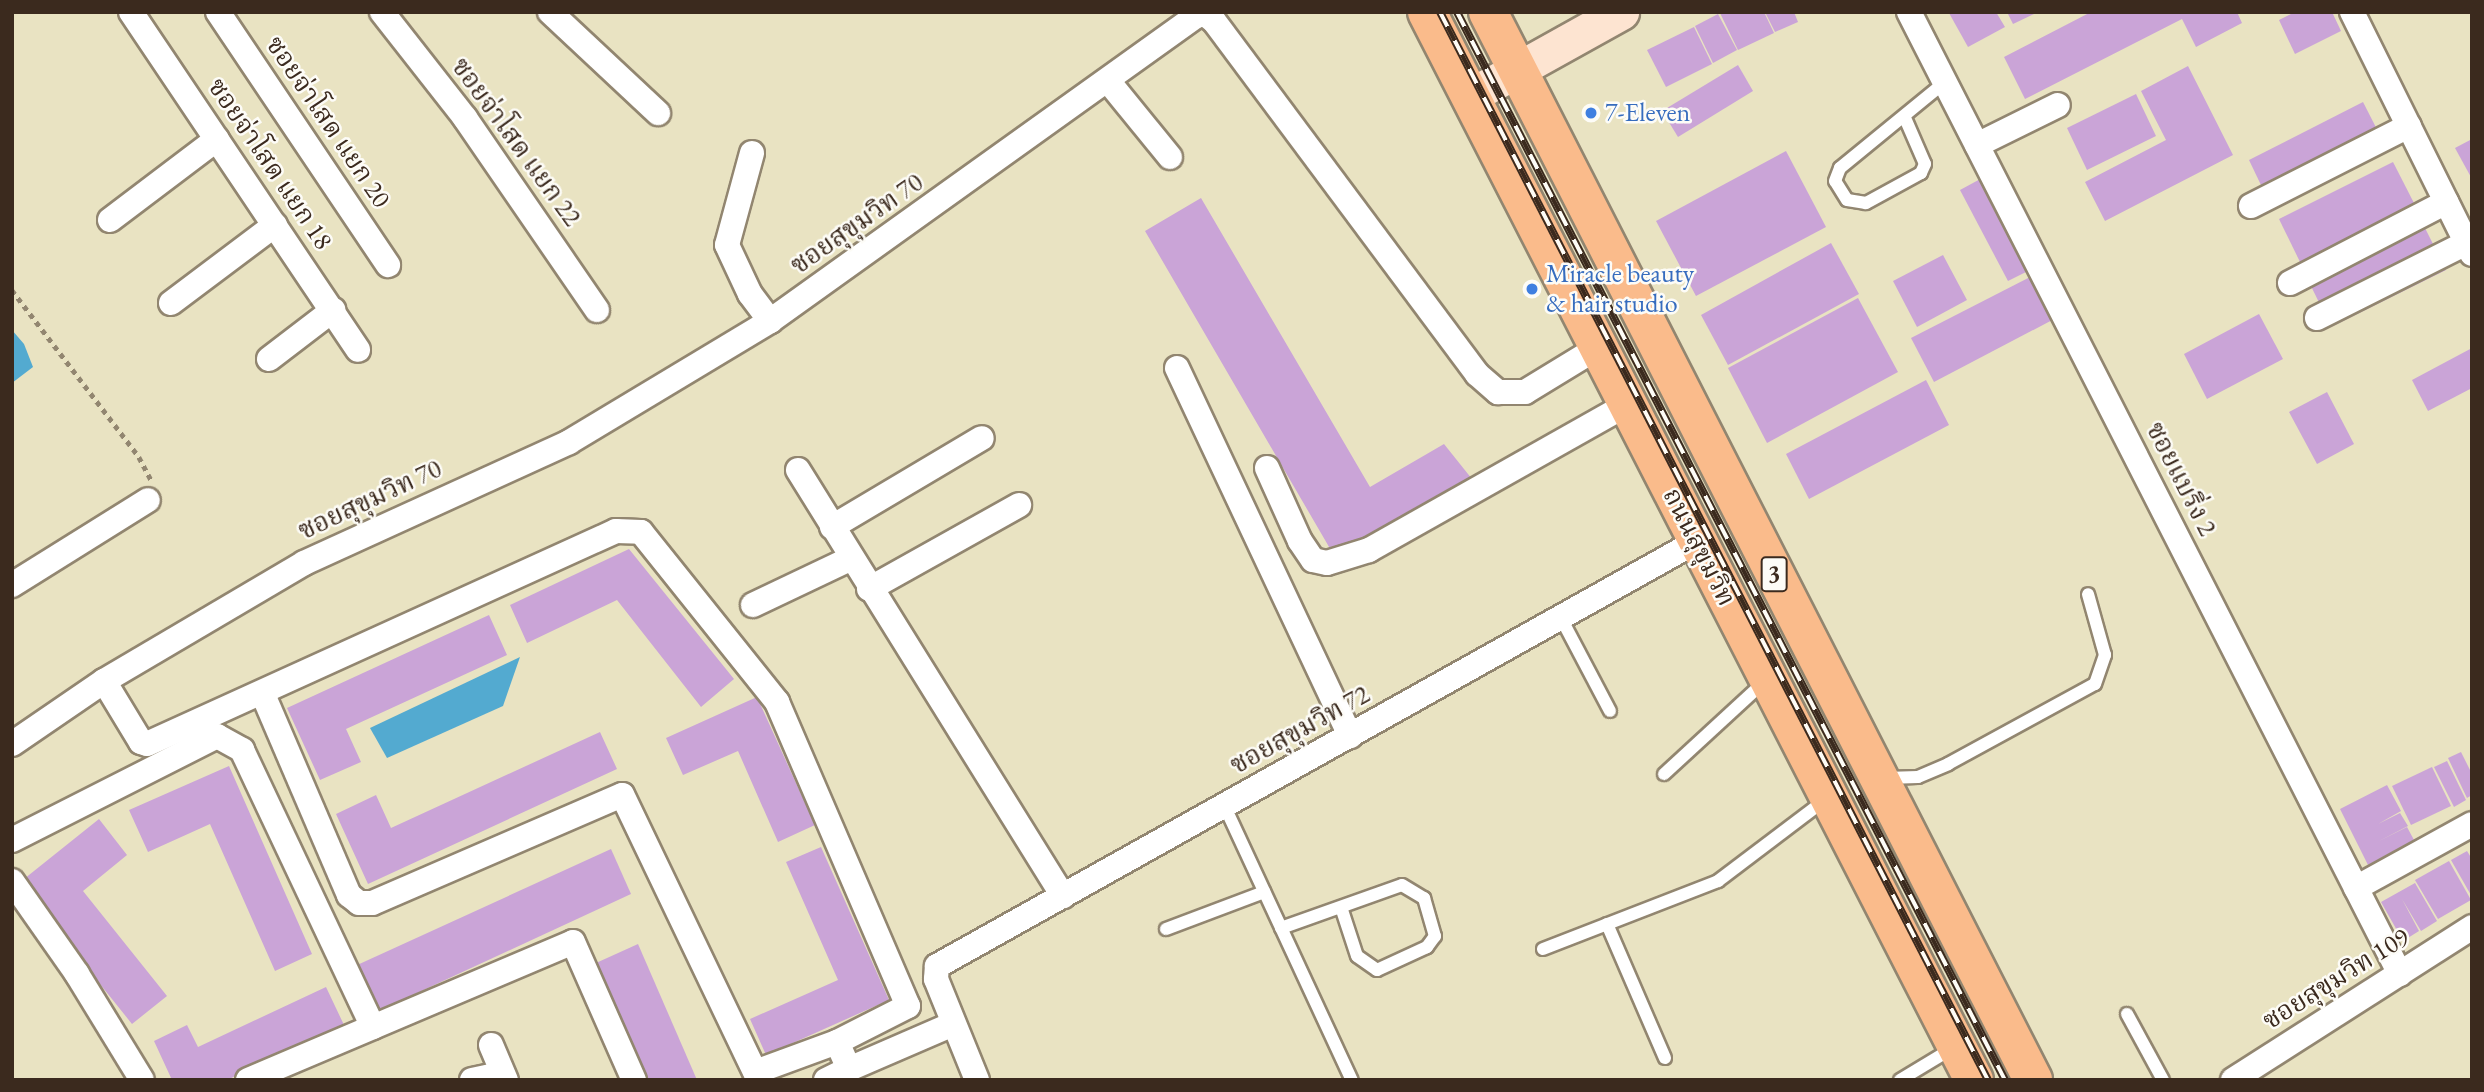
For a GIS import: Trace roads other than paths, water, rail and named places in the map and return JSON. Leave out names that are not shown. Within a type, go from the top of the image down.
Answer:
[{"type":"highway","name":"ถนนสุขุมวิท","points":[[1427,12],[1766,680],[1973,1080]]},
{"type":"highway","name":"ถนนสุขุมวิท","points":[[1488,12],[2033,1080]]},
{"type":"main road","points":[[1470,96],[1621,12]]},
{"type":"street","name":"ซอยจ่าโสด แยก 18","points":[[131,12],[358,350]]},
{"type":"street","name":"ซอยจ่าโสด แยก 20","points":[[218,12],[388,265]]},
{"type":"street","name":"ซอยจ่าโสด แยก 22","points":[[382,12],[473,129],[597,310]]},
{"type":"street","points":[[550,12],[658,113]]},
{"type":"street","points":[[2317,318],[2469,248],[2352,12]]},
{"type":"street","name":"ซอยสุขุมวิท 70","points":[[12,744],[104,681],[304,563],[569,442],[770,321],[1196,16],[1205,14],[1477,374],[1498,393],[1525,392],[1597,348]]},
{"type":"street","name":"ซอยแบริ่ง 2","points":[[1913,14],[1945,82],[2400,974]]},
{"type":"street","points":[[1108,81],[1170,157]]},
{"type":"street","points":[[1977,145],[2058,105]]},
{"type":"street","points":[[2251,206],[2409,126]]},
{"type":"street","points":[[110,219],[217,139]]},
{"type":"street","points":[[752,153],[727,245],[750,294],[770,321]]},
{"type":"street","points":[[2290,283],[2446,202]]},
{"type":"street","points":[[171,303],[275,225]]},
{"type":"street","points":[[269,359],[333,310]]},
{"type":"street","points":[[1177,368],[1349,737]]},
{"type":"street","points":[[1267,468],[1300,541],[1313,560],[1327,563],[1369,550],[1626,405]]},
{"type":"street","points":[[832,527],[982,438]]},
{"type":"street","points":[[798,470],[850,559],[1063,896]]},
{"type":"street","points":[[12,585],[148,500]]},
{"type":"street","points":[[869,589],[1019,505]]},
{"type":"street","points":[[104,681],[144,744],[263,694],[616,531],[641,532],[777,702],[907,996],[908,1006],[837,1042],[762,1073],[750,1067],[622,795],[372,903],[359,903],[349,895],[263,694]]},
{"type":"street","name":"ซอยสุขุมวิท 72","points":[[953,1024],[935,973],[942,962],[1225,807],[1697,541]]},
{"type":"street","points":[[753,606],[850,559]]},
{"type":"street","points":[[12,839],[217,736],[231,742],[242,750],[373,1027]]},
{"type":"street","points":[[2356,888],[2472,824]]},
{"type":"street","points":[[12,881],[77,974],[142,1080]]},
{"type":"street","name":"ซอยสุขุมวิท 109","points":[[2233,1080],[2472,927]]},
{"type":"street","points":[[248,1080],[573,942],[634,1080]]},
{"type":"street","points":[[825,1080],[953,1024],[977,1080]]},
{"type":"street","points":[[837,1042],[849,1069]]},
{"type":"street","points":[[472,1080],[503,1077],[491,1045]]},
{"type":"lane","points":[[1905,118],[1925,164],[1921,173],[1866,203],[1847,200],[1835,181],[1840,168],[1905,118],[1945,82]]},
{"type":"lane","points":[[1878,778],[1918,777],[2095,684],[2105,654],[2088,594]]},
{"type":"lane","points":[[1560,618],[1610,711]]},
{"type":"lane","points":[[1664,774],[1766,680]]},
{"type":"lane","points":[[1544,948],[1718,881],[1828,798]]},
{"type":"lane","points":[[1225,807],[1352,1080]]},
{"type":"lane","points":[[1281,928],[1325,909],[1342,909],[1402,885],[1412,888],[1424,898],[1435,936],[1427,947],[1377,970],[1357,956],[1342,909]]},
{"type":"lane","points":[[1166,929],[1265,892]]},
{"type":"lane","points":[[1607,924],[1665,1058]]},
{"type":"lane","points":[[2127,1014],[2162,1080]]},
{"type":"lane","points":[[1900,1080],[1956,1046]]},
{"type":"water","points":[[12,330],[24,344],[33,367],[12,383]]},
{"type":"water","points":[[520,657],[503,706],[387,758],[370,728]]},
{"type":"railway","points":[[1440,12],[1988,1080]]},
{"type":"railway","points":[[1457,12],[2005,1080]]},
{"type":"place","name":"7-Eleven","points":[[1591,113]]},
{"type":"place","name":"Miracle beauty & hair studio","points":[[1532,289]]}]
